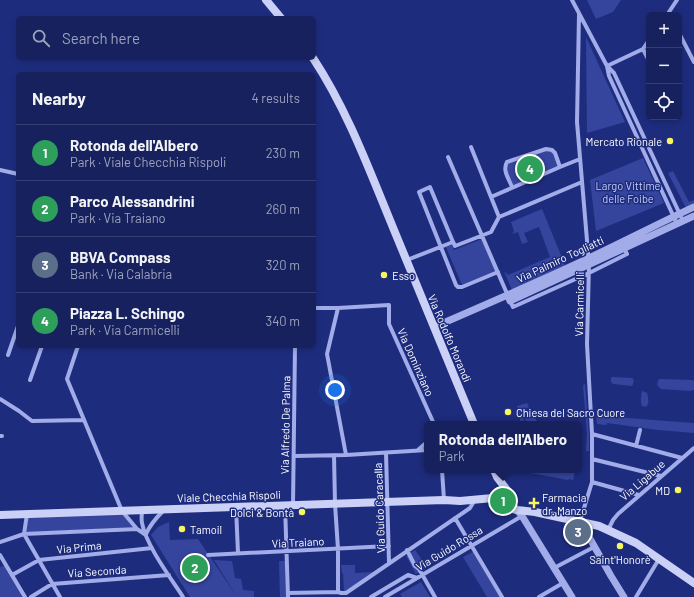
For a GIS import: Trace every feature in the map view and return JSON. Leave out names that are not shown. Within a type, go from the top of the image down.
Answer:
[{"type":"main road","points":[[266,0],[279,16]]},
{"type":"main road","name":"Via Rodolfo Morandi","points":[[314,60],[347,117],[473,421]]},
{"type":"main road","points":[[496,473],[511,496],[512,503],[516,511]]},
{"type":"main road","points":[[495,499],[496,473]]},
{"type":"main road","name":"Viale Checchia Rispoli","points":[[460,500],[473,502],[495,499],[504,491],[520,504],[535,512]]},
{"type":"main road","name":"Viale Checchia Rispoli","points":[[0,515],[495,499]]},
{"type":"main road","name":"Viale Checchia Rispoli","points":[[495,499],[497,509],[535,512],[580,521],[608,530],[636,544],[694,584]]},
{"type":"street","points":[[572,0],[607,66],[614,73],[680,223]]},
{"type":"street","points":[[669,12],[677,0]]},
{"type":"street","name":"Via Carmicelli","points":[[579,14],[577,122],[589,261],[587,344],[592,434],[592,482],[580,521]]},
{"type":"street","points":[[682,39],[694,62]]},
{"type":"street","points":[[607,66],[643,49],[646,44]]},
{"type":"street","points":[[643,49],[646,55]]},
{"type":"street","points":[[607,66],[608,76],[677,215]]},
{"type":"street","points":[[471,147],[499,217]]},
{"type":"street","points":[[512,187],[504,166],[507,162],[546,150],[552,150],[555,153],[560,167]]},
{"type":"street","points":[[448,157],[513,307],[589,273],[627,254],[622,245]]},
{"type":"street","points":[[491,196],[580,159]]},
{"type":"street","points":[[0,170],[16,174]]},
{"type":"street","points":[[498,272],[462,287],[458,287],[456,285],[419,192],[430,187],[455,246],[491,232],[499,217],[582,182]]},
{"type":"street","name":"Via Palmiro Togliatti","points":[[434,327],[509,298],[622,245],[694,207]]},
{"type":"street","name":"Via Palmiro Togliatti","points":[[622,245],[680,223],[694,216]]},
{"type":"street","points":[[406,260],[454,242]]},
{"type":"street","name":"Via Dominziano","points":[[338,308],[388,305],[389,324],[433,421]]},
{"type":"street","points":[[316,308],[338,308],[327,354],[346,455]]},
{"type":"street","points":[[8,355],[16,332]]},
{"type":"street","points":[[30,380],[41,348]]},
{"type":"street","points":[[77,348],[67,379],[122,511],[137,529],[146,534]]},
{"type":"street","name":"Via Alfredo De Palma","points":[[288,595],[286,551],[294,456],[295,348]]},
{"type":"street","points":[[0,400],[19,411],[32,421],[84,420]]},
{"type":"street","points":[[636,446],[640,430]]},
{"type":"street","points":[[592,434],[682,458]]},
{"type":"street","points":[[418,450],[424,445]]},
{"type":"street","name":"Via Ligabue","points":[[608,530],[618,514],[694,448]]},
{"type":"street","points":[[294,456],[346,455],[424,450]]},
{"type":"street","name":"Via Guido Caracalla","points":[[386,453],[389,562]]},
{"type":"street","points":[[334,455],[334,504],[338,548],[338,592]]},
{"type":"street","points":[[592,459],[661,476]]},
{"type":"street","points":[[442,473],[444,500]]},
{"type":"street","points":[[592,482],[639,495]]},
{"type":"street","points":[[288,595],[338,592],[346,593],[389,562],[470,508],[473,502]]},
{"type":"street","points":[[236,507],[238,553]]},
{"type":"street","points":[[146,534],[156,517],[164,509]]},
{"type":"street","points":[[142,510],[142,522],[152,548],[183,597]]},
{"type":"street","points":[[516,511],[572,597]]},
{"type":"street","name":"Via Guido Rossa","points":[[386,597],[392,592],[471,546],[516,511]]},
{"type":"street","points":[[26,514],[24,534],[60,597]]},
{"type":"street","points":[[455,518],[502,597]]},
{"type":"street","points":[[580,521],[610,576],[624,597]]},
{"type":"street","points":[[589,539],[594,525]]},
{"type":"street","points":[[0,542],[24,534],[137,529]]},
{"type":"street","name":"Via Traiano","points":[[208,555],[389,546]]},
{"type":"street","name":"Via Prima","points":[[12,575],[38,560],[152,548]]},
{"type":"street","points":[[554,568],[594,548]]},
{"type":"street","points":[[407,550],[415,566],[435,597]]},
{"type":"street","points":[[0,556],[25,597]]},
{"type":"street","points":[[636,597],[659,559]]},
{"type":"street","name":"Via Seconda","points":[[31,597],[52,584],[169,575]]},
{"type":"street","points":[[371,597],[408,575],[417,578]]},
{"type":"street","points":[[539,597],[563,583]]},
{"type":"street","points":[[392,592],[395,597]]},
{"type":"green space","points":[[587,0],[621,0],[613,12],[596,19]]},
{"type":"green space","points":[[586,37],[625,122],[587,133]]},
{"type":"green space","points":[[546,149],[552,150],[560,167],[512,187],[505,171],[507,162]]},
{"type":"green space","name":"Largo Vittime delle Foibe","points":[[643,158],[664,203],[596,231],[590,180]]},
{"type":"green space","points":[[673,171],[689,202],[694,200],[694,204],[686,208],[668,173]]},
{"type":"green space","points":[[542,209],[565,265],[512,290],[504,271],[508,275],[550,257],[539,227],[524,233],[528,242],[522,244],[518,232],[512,234],[514,231],[511,222]]},
{"type":"green space","points":[[482,239],[496,271],[462,285],[446,247],[452,245],[454,250]]},
{"type":"green space","points":[[612,377],[632,378],[634,380],[632,386],[613,384],[611,382]]},
{"type":"green space","points":[[659,379],[692,380],[694,381],[694,390],[661,389],[657,385]]},
{"type":"green space","points":[[585,384],[589,451],[586,451],[587,434],[583,385]]},
{"type":"green space","points":[[642,391],[647,393],[648,402],[646,407],[642,406],[641,404]]},
{"type":"green space","points":[[527,403],[529,407],[521,410],[524,421],[520,421],[517,406]]},
{"type":"green space","points":[[532,410],[537,421],[526,421],[523,413]]},
{"type":"green space","points":[[596,410],[599,410],[600,416],[694,423],[694,433],[607,423],[606,425],[597,424]]},
{"type":"green space","points":[[531,473],[575,473],[573,480]]},
{"type":"green space","points":[[121,512],[133,527],[25,533],[28,515]]},
{"type":"green space","points":[[169,522],[170,540],[198,539],[237,597],[190,597],[151,535],[158,527]]},
{"type":"green space","points":[[464,539],[466,543],[416,574],[406,556],[415,550],[424,563]]},
{"type":"green space","points":[[473,552],[500,597],[487,597],[463,557]]},
{"type":"green space","points":[[214,560],[232,561],[235,578],[241,579],[243,590],[254,591],[254,597],[237,597]]},
{"type":"green space","points":[[279,561],[285,561],[286,597],[280,597]]},
{"type":"green space","points":[[6,565],[25,597],[0,597],[0,567]]},
{"type":"green space","points":[[341,565],[355,565],[355,573],[374,572],[344,592]]},
{"type":"green space","points":[[421,582],[430,597],[402,597],[400,594]]},
{"type":"place","name":"Mercato Rionale","points":[[670,141]]},
{"type":"place","name":"Piazza L. Schingo","points":[[530,169]]},
{"type":"place","name":"Esso","points":[[384,275]]},
{"type":"place","name":"Chiesa del Sacro Cuore","points":[[508,412]]},
{"type":"place","name":"MD","points":[[678,490]]},
{"type":"place","name":"Rotonda dell'Albero","points":[[503,501]]},
{"type":"place","name":"Farmacia dr. Manzo","points":[[534,503]]},
{"type":"place","name":"Dolci & Bontà","points":[[302,512]]},
{"type":"place","name":"Tamoil","points":[[182,529]]},
{"type":"place","name":"BBVA Compass","points":[[578,532]]},
{"type":"place","name":"Saint'Honorè","points":[[620,546]]},
{"type":"place","name":"Parco Alessandrini","points":[[195,568]]}]
